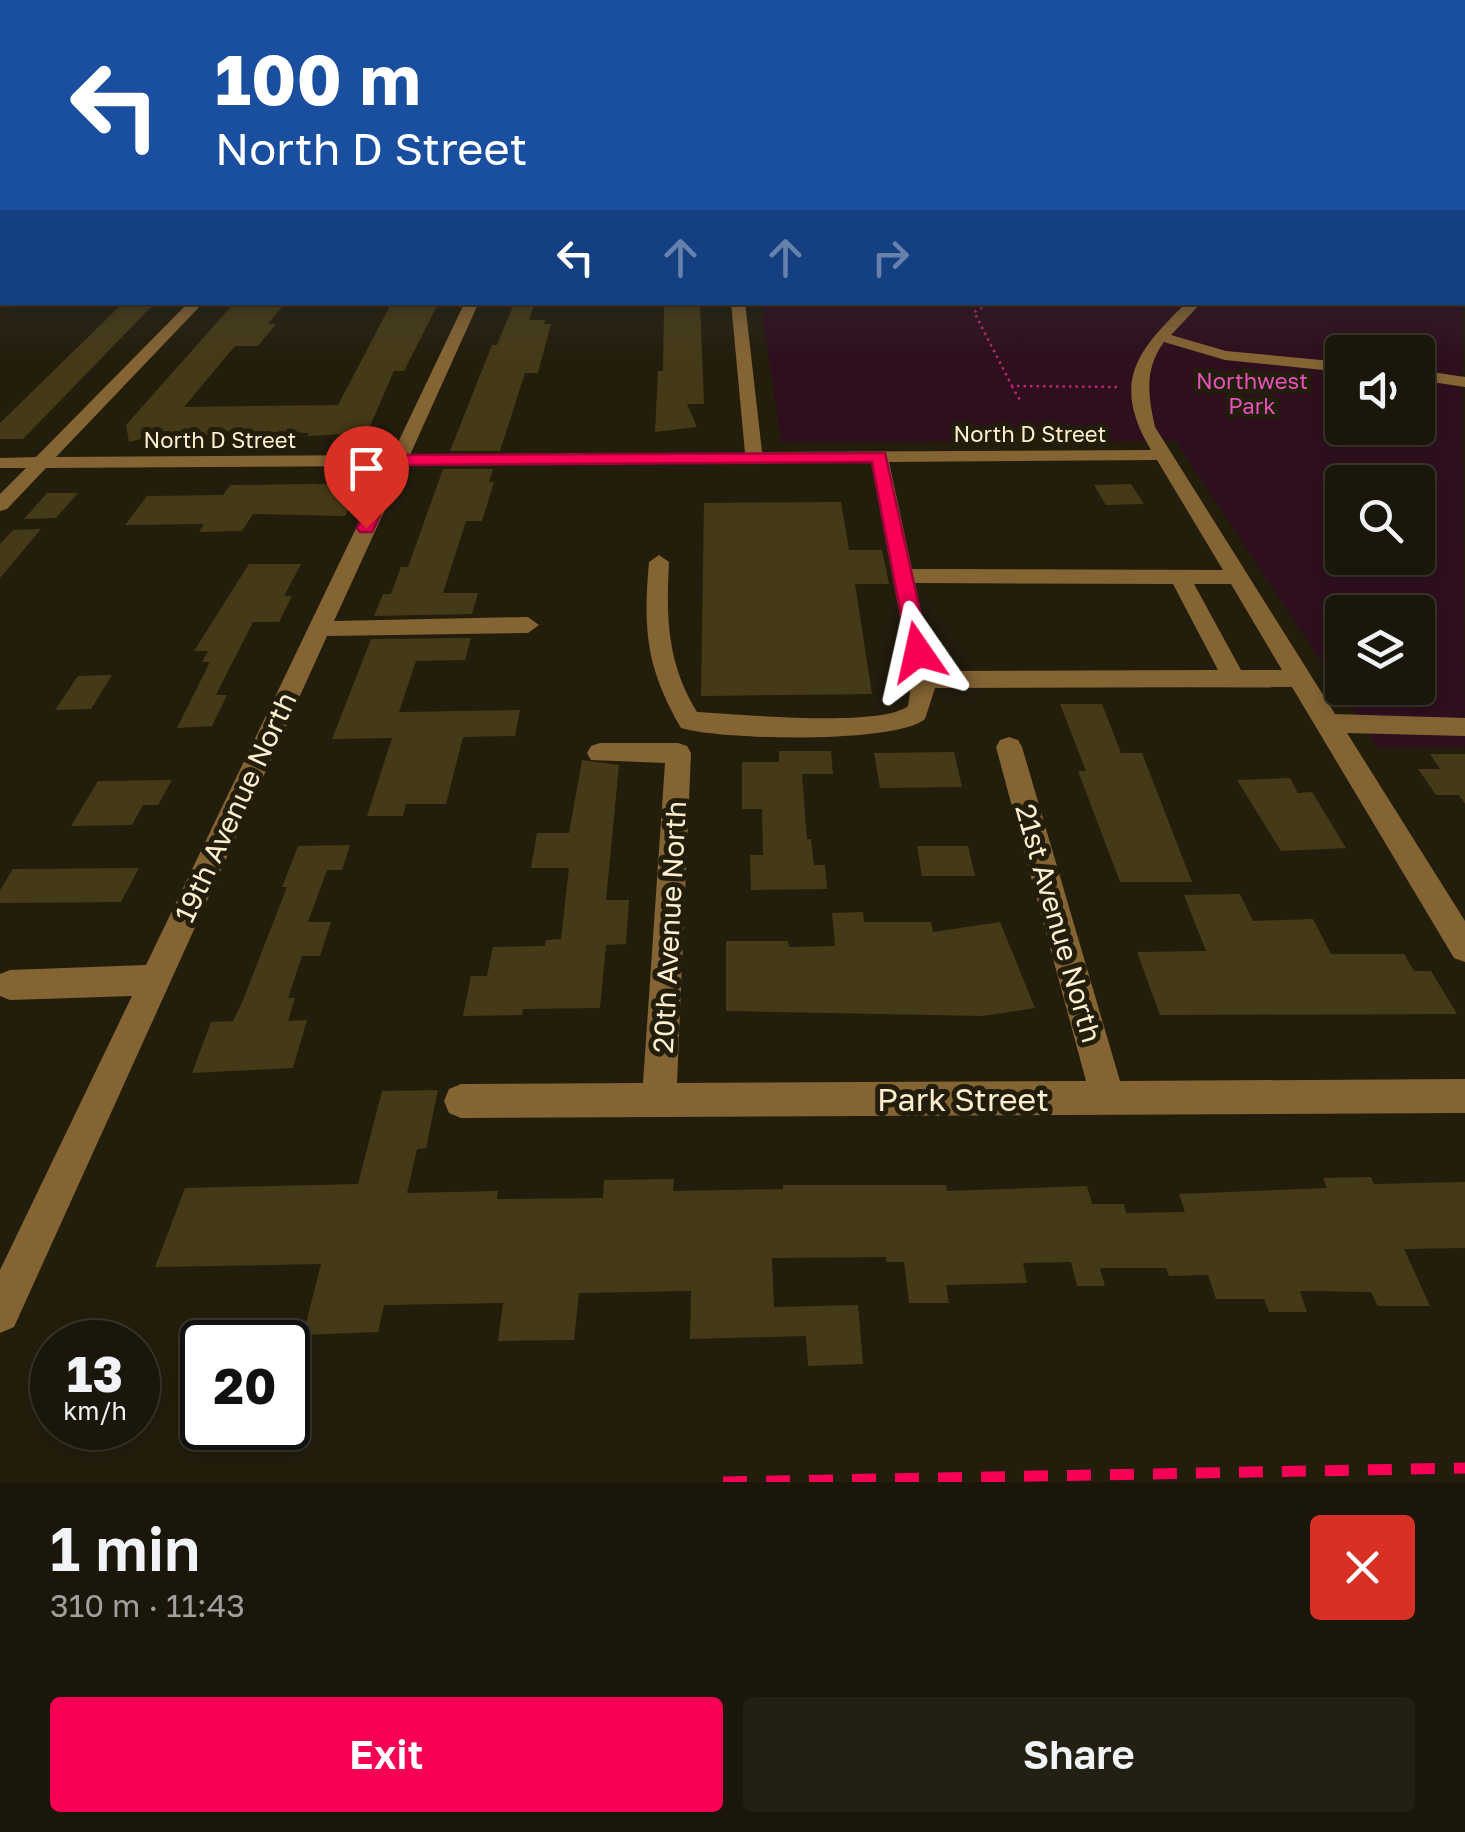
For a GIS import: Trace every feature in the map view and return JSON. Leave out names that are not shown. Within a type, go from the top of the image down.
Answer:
[{"type":"street","points":[[0,505],[194,305]]},
{"type":"street","name":"19th Avenue North","points":[[0,1313],[471,305]]},
{"type":"street","points":[[738,305],[754,458]]},
{"type":"street","points":[[1192,305],[1146,352],[1141,368],[1141,409],[1146,427],[1465,948]]},
{"type":"street","points":[[1159,336],[1224,355],[1325,366]]},
{"type":"street","points":[[1435,378],[1465,382]]},
{"type":"street","name":"North D Street","points":[[0,463],[1161,455]]},
{"type":"street","points":[[659,562],[654,640],[670,691],[690,721],[827,726],[888,724],[911,719],[922,706],[924,680],[879,457]]},
{"type":"street","points":[[903,576],[1236,577]]},
{"type":"street","points":[[1180,577],[1234,679]]},
{"type":"street","points":[[318,629],[528,625]]},
{"type":"street","points":[[924,680],[1299,678]]},
{"type":"street","points":[[1326,723],[1465,727]]},
{"type":"street","name":"21st Avenue North","points":[[1009,747],[1108,1098]]},
{"type":"street","name":"20th Avenue North","points":[[600,752],[678,752],[660,1101]]},
{"type":"street","points":[[10,985],[153,980]]},
{"type":"street","name":"Park Street","points":[[460,1101],[1465,1096]]},
{"type":"path","points":[[988,305],[974,312],[1020,402]]},
{"type":"path","points":[[1012,386],[1120,387]]},
{"type":"green space","name":"Northwest Park","points":[[761,305],[1462,305],[1465,748],[1378,748],[1350,705],[1435,705],[1435,595],[1325,595],[1325,667],[1176,441],[781,442]]},
{"type":"building","points":[[121,305],[153,305],[23,439],[0,439],[0,423]]},
{"type":"building","points":[[232,305],[284,305],[268,324],[276,324],[258,346],[235,346],[184,407],[338,405],[390,305],[437,305],[404,371],[394,371],[367,433],[307,436],[309,433],[215,431],[211,436],[148,437],[129,442],[126,425]]},
{"type":"building","points":[[513,305],[534,305],[529,320],[551,324],[538,373],[525,373],[500,451],[450,451],[492,345],[497,345]]},
{"type":"building","points":[[700,305],[704,404],[687,404],[697,427],[655,432],[658,371],[663,371],[664,307]]},
{"type":"building","points":[[443,469],[493,469],[489,482],[494,482],[482,521],[466,521],[443,593],[478,593],[472,614],[374,616],[383,594],[391,594],[401,567],[408,567]]},
{"type":"building","points":[[1131,484],[1144,504],[1106,505],[1094,485]]},
{"type":"building","points":[[230,485],[360,486],[345,516],[253,514],[242,531],[199,532],[204,524],[125,525],[147,496],[223,495]]},
{"type":"building","points":[[47,493],[78,493],[56,518],[24,519]]},
{"type":"building","points":[[841,502],[849,550],[882,550],[889,584],[855,584],[872,694],[701,696],[704,503]]},
{"type":"building","points":[[41,529],[0,578],[0,544],[13,530]]},
{"type":"building","points":[[249,564],[301,564],[284,596],[292,596],[279,622],[253,622],[216,695],[227,695],[212,726],[177,728],[210,662],[202,662],[208,651],[194,651]]},
{"type":"building","points":[[471,638],[465,660],[416,661],[399,712],[520,710],[515,736],[463,737],[446,804],[406,804],[403,816],[367,816],[392,738],[332,739],[371,639]]},
{"type":"building","points":[[112,675],[91,709],[55,710],[78,676]]},
{"type":"building","points":[[1060,704],[1102,704],[1121,753],[1142,753],[1192,882],[1120,882],[1078,771],[1086,771]]},
{"type":"building","points":[[779,751],[831,751],[833,774],[802,774],[807,839],[811,839],[814,865],[825,865],[827,889],[751,890],[750,855],[763,855],[762,809],[742,809],[742,762],[779,762]]},
{"type":"building","points":[[954,752],[962,787],[880,788],[874,753]]},
{"type":"building","points":[[1430,754],[1465,754],[1465,804],[1459,795],[1436,795],[1418,769],[1440,769]]},
{"type":"building","points":[[582,760],[619,765],[606,900],[629,900],[626,944],[606,945],[600,1008],[523,1009],[522,1015],[463,1016],[471,976],[487,976],[493,947],[545,946],[546,940],[561,939],[569,868],[531,868],[537,833],[569,833]]},
{"type":"building","points":[[1290,778],[1298,793],[1312,792],[1346,848],[1281,851],[1237,780]]},
{"type":"building","points":[[172,780],[158,805],[143,805],[132,825],[71,826],[98,781]]},
{"type":"building","points":[[350,845],[342,870],[327,870],[308,922],[331,922],[320,956],[302,956],[288,998],[295,998],[288,1021],[307,1020],[293,1068],[192,1073],[211,1022],[233,1021],[243,1000],[287,887],[282,887],[298,846]]},
{"type":"building","points":[[917,846],[968,846],[975,876],[922,876]]},
{"type":"building","points":[[139,868],[121,902],[0,903],[0,890],[13,869]]},
{"type":"building","points":[[1240,894],[1253,921],[1313,919],[1331,954],[1404,954],[1414,971],[1431,971],[1457,1014],[1160,1015],[1137,952],[1206,951],[1184,895]]},
{"type":"building","points":[[863,912],[864,922],[931,922],[933,932],[1000,922],[1035,1008],[983,1016],[726,1011],[726,941],[788,941],[789,947],[835,946],[832,913]]},
{"type":"building","points":[[438,1090],[426,1148],[417,1149],[407,1193],[498,1191],[497,1199],[603,1198],[604,1180],[674,1179],[673,1191],[783,1189],[783,1185],[946,1185],[947,1191],[1087,1186],[1092,1204],[1124,1204],[1126,1213],[1185,1212],[1179,1194],[1327,1188],[1323,1178],[1371,1177],[1374,1184],[1465,1182],[1465,1248],[1404,1249],[1430,1306],[1378,1306],[1371,1292],[1300,1291],[1307,1312],[1269,1312],[1264,1299],[1216,1299],[1208,1275],[1169,1276],[1166,1268],[1100,1268],[1105,1286],[1077,1286],[1071,1262],[1023,1263],[1027,1283],[946,1285],[949,1303],[909,1303],[904,1262],[886,1262],[886,1257],[772,1258],[774,1307],[858,1305],[863,1364],[808,1366],[806,1336],[690,1339],[691,1291],[579,1293],[574,1340],[498,1341],[503,1303],[384,1305],[378,1332],[310,1335],[310,1320],[307,1320],[321,1264],[155,1267],[185,1188],[358,1184],[382,1091]]},
{"type":"railway","points":[[723,1482],[1465,1468]]},
{"type":"route","points":[[366,528],[398,460],[879,457],[918,652]]}]
